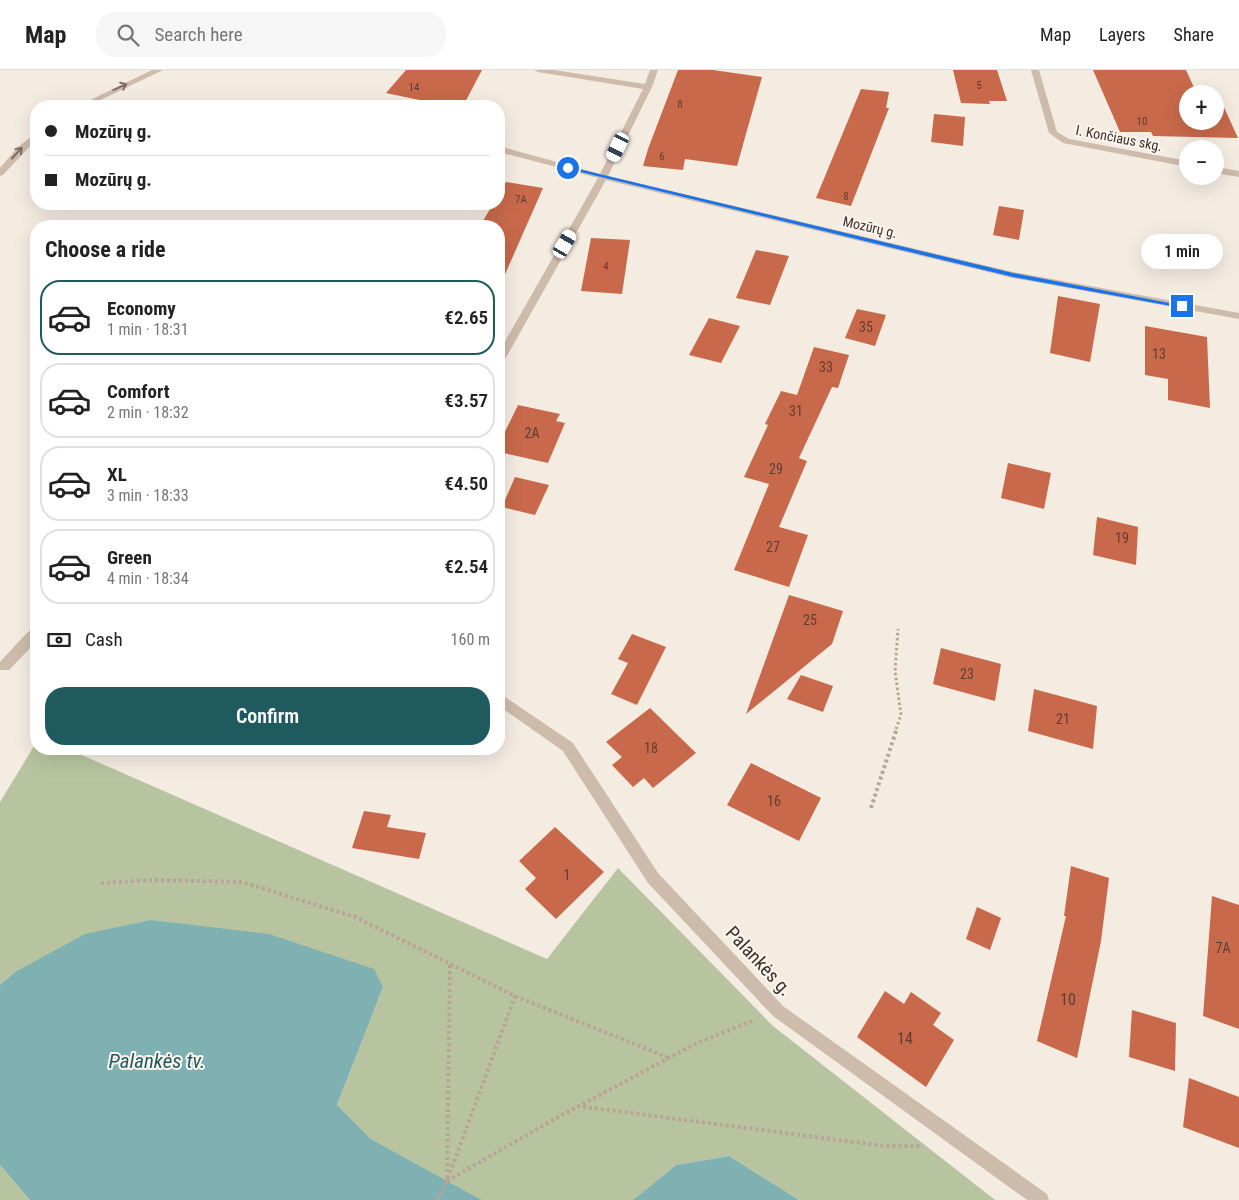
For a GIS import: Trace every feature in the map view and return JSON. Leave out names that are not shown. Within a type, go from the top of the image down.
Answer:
[{"type":"street","points":[[95,100],[158,70]]},
{"type":"street","points":[[538,70],[648,87]]},
{"type":"street","points":[[505,350],[603,177],[648,87],[654,70]]},
{"type":"street","name":"I. Končiaus skg.","points":[[1035,70],[1053,133],[1066,142],[1179,162]]},
{"type":"street","points":[[0,173],[30,141]]},
{"type":"street","name":"Mozūrų g.","points":[[505,151],[603,177],[1013,275],[1239,316]]},
{"type":"street","points":[[1224,172],[1239,174]]},
{"type":"street","points":[[4,666],[30,640]]},
{"type":"street","name":"Palankės g.","points":[[505,703],[568,747],[653,878],[778,1011],[1041,1200]]},
{"type":"path","points":[[871,808],[901,715],[896,671],[898,629]]},
{"type":"path","points":[[101,883],[153,880],[242,882],[355,917],[515,996],[669,1058]]},
{"type":"path","points":[[447,1181],[450,964]]},
{"type":"path","points":[[437,1200],[447,1181],[515,996]]},
{"type":"path","points":[[447,1181],[578,1106],[695,1044],[778,1011]]},
{"type":"path","points":[[578,1106],[885,1146],[922,1146]]},
{"type":"green space","points":[[30,753],[30,755],[82,755],[547,959],[618,868],[773,1026],[995,1200],[799,1200],[729,1156],[676,1165],[633,1200],[482,1200],[371,1139],[337,1105],[383,987],[15,972],[0,985],[0,802]]},
{"type":"green space","points":[[0,1165],[30,1200],[0,1200]]},
{"type":"water","name":"Palankės tv.","points":[[151,920],[269,934],[374,969],[383,987],[337,1105],[371,1139],[482,1200],[30,1200],[0,1165],[0,985],[15,972],[85,934]]},
{"type":"water","points":[[729,1156],[799,1200],[633,1200],[676,1165]]},
{"type":"building","points":[[406,70],[482,70],[466,100],[419,100],[386,93]]},
{"type":"building","points":[[678,70],[713,70],[762,77],[737,166],[685,159],[683,170],[643,166]]},
{"type":"building","points":[[953,70],[997,70],[1007,101],[989,101],[990,104],[961,103]]},
{"type":"building","points":[[1093,70],[1186,70],[1193,85],[1179,85],[1179,130],[1224,130],[1224,107],[1238,138],[1153,136],[1151,132],[1120,132]]},
{"type":"building","points":[[861,89],[889,92],[886,108],[889,108],[851,206],[816,198]]},
{"type":"building","points":[[934,114],[965,117],[963,146],[931,142]]},
{"type":"building","points":[[506,182],[543,188],[505,274],[505,220],[484,220],[489,210],[505,210]]},
{"type":"building","points":[[999,206],[1024,210],[1019,240],[993,235]]},
{"type":"building","points":[[591,238],[630,240],[622,294],[581,291]]},
{"type":"building","points":[[756,250],[789,256],[770,305],[736,298]]},
{"type":"building","points":[[1058,296],[1100,304],[1090,362],[1050,353]]},
{"type":"building","points":[[857,309],[886,315],[875,346],[845,338]]},
{"type":"building","points":[[709,318],[740,326],[721,363],[689,355]]},
{"type":"building","points":[[1145,326],[1207,337],[1210,408],[1168,400],[1168,379],[1145,375]]},
{"type":"building","points":[[814,347],[849,355],[838,388],[832,387],[799,458],[807,461],[779,527],[808,535],[789,587],[734,570],[769,484],[744,477],[768,425],[765,424],[781,391],[797,395]]},
{"type":"building","points":[[518,405],[560,414],[556,421],[565,423],[548,463],[505,453],[505,432]]},
{"type":"building","points":[[1008,463],[1051,473],[1044,509],[1001,498]]},
{"type":"building","points":[[515,477],[549,485],[535,515],[505,508],[505,500]]},
{"type":"building","points":[[1097,517],[1138,527],[1136,565],[1093,555]]},
{"type":"building","points":[[789,595],[843,611],[832,644],[746,714]]},
{"type":"building","points":[[632,634],[666,647],[637,705],[611,694],[628,663],[618,659]]},
{"type":"building","points":[[941,648],[1001,664],[995,701],[933,684]]},
{"type":"building","points":[[801,675],[833,686],[823,712],[787,699]]},
{"type":"building","points":[[1034,689],[1097,706],[1093,749],[1028,731]]},
{"type":"building","points":[[650,708],[696,753],[653,788],[644,778],[633,787],[612,765],[622,757],[606,742]]},
{"type":"building","points":[[751,763],[821,798],[799,841],[727,805]]},
{"type":"building","points":[[364,811],[391,815],[387,827],[426,833],[419,859],[352,848]]},
{"type":"building","points":[[555,827],[604,872],[556,919],[525,889],[536,878],[519,861]]},
{"type":"building","points":[[1071,866],[1109,878],[1101,941],[1077,1058],[1037,1041],[1066,916],[1064,916]]},
{"type":"building","points":[[1212,896],[1239,905],[1239,1029],[1203,1016]]},
{"type":"building","points":[[977,907],[1001,918],[990,950],[966,939]]},
{"type":"building","points":[[885,991],[904,1004],[911,992],[941,1013],[933,1025],[954,1040],[926,1087],[857,1037]]},
{"type":"building","points":[[1132,1010],[1176,1023],[1175,1071],[1129,1057]]},
{"type":"building","points":[[1189,1078],[1239,1097],[1239,1148],[1183,1127]]},
{"type":"route","points":[[568,168],[1013,275],[1182,306]]}]
